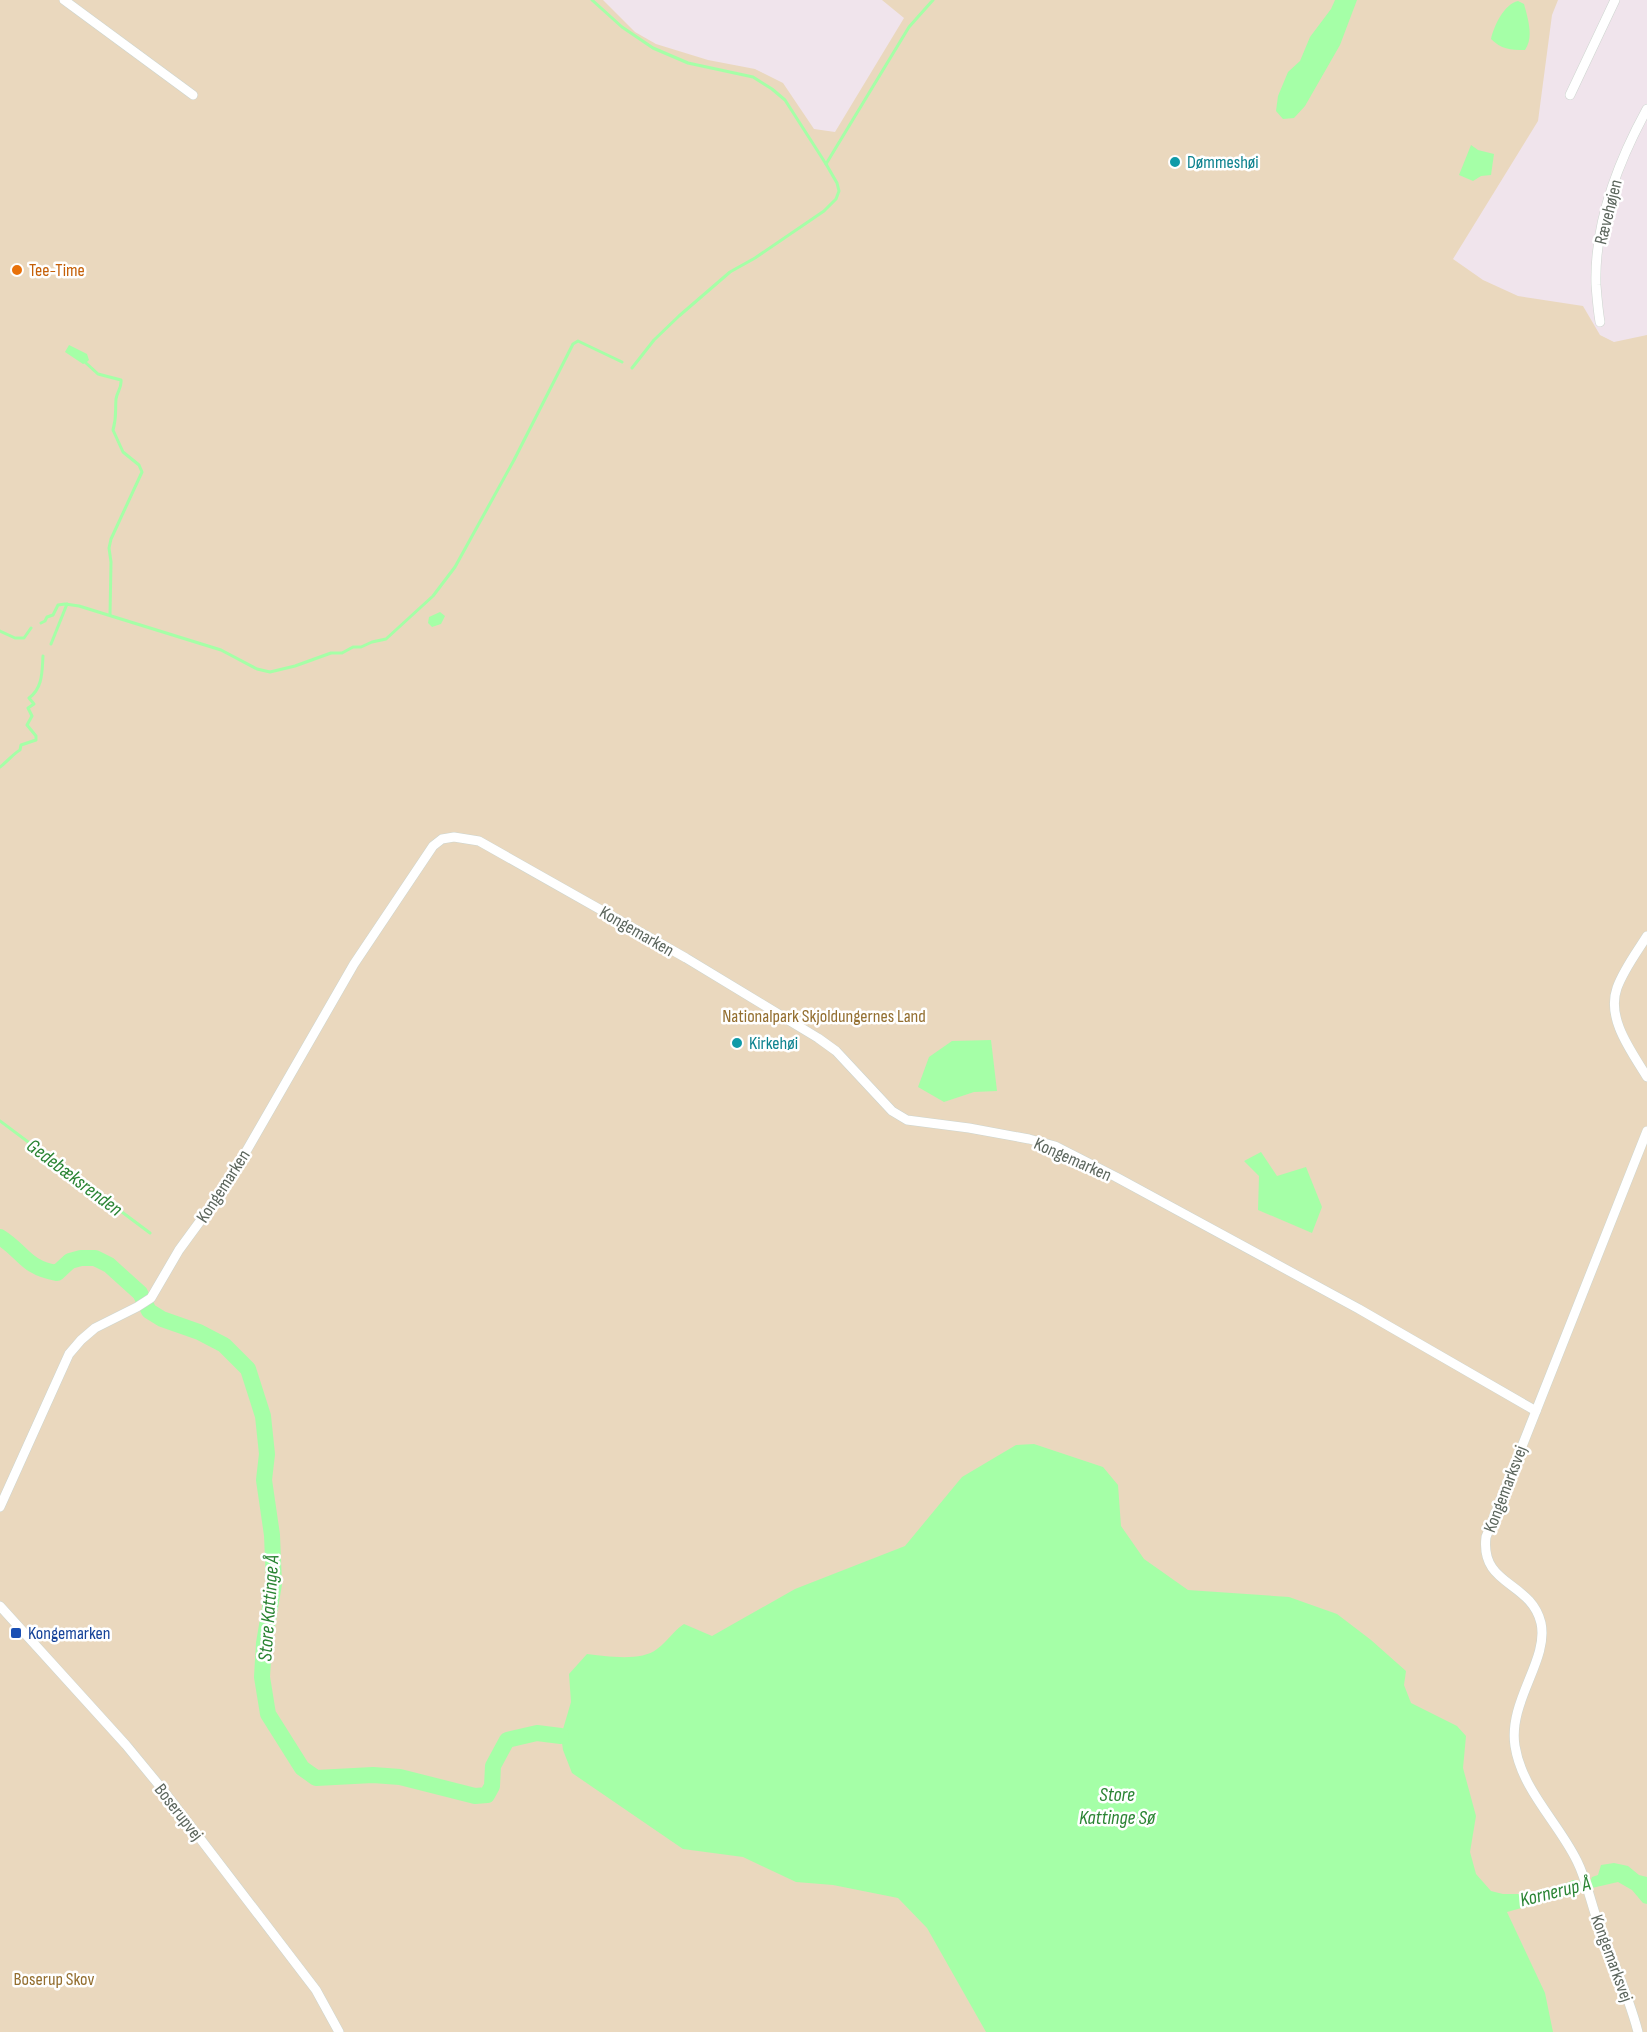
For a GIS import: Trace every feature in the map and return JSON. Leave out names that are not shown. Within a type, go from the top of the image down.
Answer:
[{"type":"street","points":[[64,0],[193,95]]},
{"type":"street","points":[[1570,94],[1615,0]]},
{"type":"street","name":"Rævehøjen","points":[[1600,322],[1596,284],[1598,249],[1605,214],[1629,142],[1647,109]]},
{"type":"street","name":"Kongemarken","points":[[0,1507],[69,1354],[95,1328],[150,1298],[179,1250],[228,1184],[354,964],[406,884],[433,846],[442,839],[467,838],[479,841],[686,958],[836,1051],[892,1111],[907,1120],[989,1131],[1055,1146],[1359,1310],[1536,1411]]},
{"type":"street","points":[[1647,936],[1616,990],[1615,1006],[1621,1032],[1647,1077]]},
{"type":"street","name":"Kongemarksvej","points":[[1638,2032],[1576,1858],[1540,1806],[1519,1761],[1515,1745],[1516,1711],[1539,1650],[1542,1634],[1540,1621],[1535,1608],[1487,1562],[1484,1551],[1486,1537],[1647,1131]]},
{"type":"street","name":"Boserupvej","points":[[0,1606],[156,1781],[316,1990],[339,2032]]},
{"type":"green space","name":"Nationalpark Skjoldungernes Land","points":[[0,0],[603,0],[635,32],[656,44],[708,60],[755,69],[783,83],[814,129],[835,132],[904,18],[882,0],[1558,0],[1552,15],[1538,121],[1453,259],[1483,280],[1518,296],[1583,306],[1600,335],[1614,342],[1647,335],[1647,2032],[0,2032]]},
{"type":"water","points":[[1335,0],[1357,0],[1340,45],[1305,106],[1294,118],[1283,119],[1276,111],[1278,96],[1288,72],[1300,61],[1310,37]]},
{"type":"water","points":[[1518,1],[1524,4],[1529,28],[1528,45],[1525,50],[1506,48],[1491,39],[1504,11]]},
{"type":"water","points":[[1471,145],[1478,150],[1494,154],[1491,175],[1481,176],[1473,181],[1459,175]]},
{"type":"water","points":[[69,345],[87,354],[89,360],[83,364],[65,352]]},
{"type":"water","points":[[440,612],[445,616],[441,624],[432,627],[428,623],[429,617]]},
{"type":"water","points":[[991,1040],[997,1091],[974,1092],[944,1102],[918,1087],[929,1057],[952,1041]]},
{"type":"water","points":[[1261,1152],[1277,1176],[1306,1167],[1322,1207],[1312,1233],[1258,1210],[1259,1176],[1244,1161]]},
{"type":"water","name":"Store Kattinge Sø","points":[[1034,1444],[1103,1467],[1118,1485],[1121,1526],[1144,1559],[1188,1590],[1289,1597],[1337,1614],[1406,1671],[1404,1685],[1411,1703],[1457,1726],[1466,1736],[1463,1768],[1476,1816],[1470,1852],[1476,1874],[1491,1891],[1503,1894],[1540,1894],[1573,1880],[1579,1881],[1582,1886],[1581,1892],[1507,1912],[1545,1993],[1553,2032],[986,2032],[927,1928],[898,1898],[833,1885],[796,1882],[743,1857],[683,1849],[572,1773],[563,1750],[561,1736],[571,1702],[569,1674],[587,1654],[642,1656],[661,1646],[684,1624],[712,1636],[795,1589],[905,1546],[962,1477],[1016,1445]]},
{"type":"water","points":[[1614,1863],[1628,1866],[1639,1875],[1647,1877],[1647,1904],[1643,1903],[1632,1890],[1618,1882],[1592,1888],[1590,1882],[1592,1877],[1598,1875],[1601,1865]]},
{"type":"waterway","points":[[592,0],[622,27],[653,48],[688,63],[753,77],[772,89],[785,100],[826,164],[839,191],[836,199],[824,211],[755,258],[730,272],[654,340],[632,368]]},
{"type":"waterway","points":[[826,164],[909,27],[933,0]]},
{"type":"waterway","points":[[41,623],[53,615],[58,605],[79,606],[221,650],[257,669],[270,672],[386,639],[433,596],[455,567],[514,460],[573,344],[578,341],[622,362]]},
{"type":"waterway","points":[[86,363],[98,374],[121,380],[116,399],[113,430],[123,452],[139,465],[142,472],[111,539],[109,548],[110,615]]},
{"type":"waterway","points":[[51,644],[67,604]]},
{"type":"waterway","points":[[0,631],[15,638],[24,638],[31,628]]},
{"type":"waterway","points":[[0,767],[20,750],[21,745],[36,740],[36,736],[27,725],[32,716],[28,708],[34,704],[29,698],[39,684],[43,656]]},
{"type":"waterway","name":"Gedebæksrenden","points":[[0,1121],[150,1233]]},
{"type":"waterway","name":"Store Kattinge Å","points":[[0,1237],[31,1263],[46,1271],[57,1273],[70,1261],[81,1258],[95,1258],[109,1265],[140,1293],[149,1311],[162,1319],[199,1332],[224,1345],[248,1369],[263,1416],[267,1454],[264,1480],[272,1535],[274,1584],[264,1643],[262,1677],[268,1714],[302,1768],[316,1778],[373,1775],[400,1777],[475,1796],[487,1795],[492,1786],[493,1766],[507,1740],[537,1733],[561,1736]]},
{"type":"place","name":"Dømmeshøi","points":[[1175,162]]},
{"type":"place","name":"Tee-Time","points":[[17,270]]},
{"type":"place","name":"Kirkehøi","points":[[737,1043]]},
{"type":"place","name":"Kongemarken","points":[[16,1633]]},
{"type":"water label","name":"Kornerup Å","points":[[1555,1891]]},
{"type":"park label","name":"Boserup Skov","points":[[54,1979]]}]
